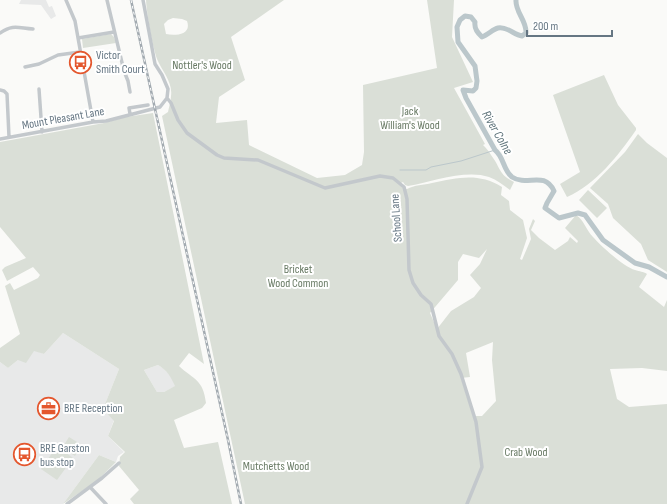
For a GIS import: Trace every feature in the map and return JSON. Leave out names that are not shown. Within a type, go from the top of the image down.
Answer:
[{"type":"street","points":[[66,0],[74,21],[78,38],[93,122]]},
{"type":"street","points":[[107,0],[124,74],[128,81],[130,92]]},
{"type":"street","points":[[144,0],[155,64],[168,89],[166,98]]},
{"type":"street","points":[[0,33],[12,27],[33,29]]},
{"type":"street","points":[[78,38],[114,32]]},
{"type":"street","points":[[25,67],[39,64],[58,55],[80,52]]},
{"type":"street","points":[[39,89],[42,132]]},
{"type":"street","points":[[0,90],[7,94],[9,137]]},
{"type":"street","name":"Mount Pleasant Lane","points":[[0,138],[106,121],[159,108],[166,98]]},
{"type":"street","name":"School Lane","points":[[166,98],[171,102],[178,120],[187,133],[216,155],[224,158],[258,160],[325,188],[380,176],[393,178],[404,187],[407,199],[407,232],[409,270],[411,277],[421,295],[431,304],[439,336],[452,354],[461,374],[476,422],[482,467],[466,504]]},
{"type":"street","name":"Mount Pleasant Lane","points":[[130,114],[129,108],[148,104]]},
{"type":"street","points":[[67,504],[119,463]]},
{"type":"street","points":[[90,487],[106,504]]},
{"type":"shaded area","points":[[21,0],[46,0],[49,7],[52,6],[56,16],[51,19],[41,5],[19,4]]},
{"type":"shaded area","points":[[63,333],[119,369],[103,409],[114,420],[108,436],[124,452],[118,456],[116,462],[99,455],[63,504],[0,504],[0,362],[8,368],[34,350],[44,354]]},
{"type":"shaded area","points":[[158,365],[170,375],[176,386],[164,392],[157,392],[144,370]]},
{"type":"green space","points":[[146,0],[284,0],[231,37],[245,80],[219,97],[216,123],[247,120],[249,145],[317,178],[345,175],[362,165],[364,152],[363,85],[437,68],[427,0],[454,0],[452,37],[473,82],[454,88],[485,144],[483,145],[502,173],[514,182],[510,190],[489,177],[470,174],[448,177],[408,186],[403,182],[399,184],[404,189],[407,189],[419,185],[459,178],[476,178],[493,182],[502,187],[501,195],[509,201],[510,210],[523,220],[527,238],[520,259],[522,260],[531,239],[529,229],[533,219],[535,221],[531,230],[555,250],[568,241],[570,237],[577,243],[578,241],[565,228],[576,215],[601,246],[613,256],[630,268],[647,274],[639,287],[664,307],[667,300],[667,371],[642,368],[610,369],[617,399],[629,407],[667,404],[667,504],[245,504],[162,116],[168,112],[171,91],[167,77],[155,53]],"holes":[[[173,18],[187,21],[188,26],[185,32],[174,35],[166,34],[164,24]],[[487,249],[480,264],[470,275],[481,288],[474,297],[451,311],[437,329],[430,313],[458,280],[458,262],[463,254],[479,258]],[[493,342],[492,360],[496,401],[482,416],[473,416],[461,378],[470,377],[466,353]]]},
{"type":"green space","points":[[111,34],[116,43],[83,48],[82,39]]},
{"type":"green space","points":[[604,75],[618,105],[636,130],[622,150],[597,177],[567,197],[560,184],[580,172],[553,95]]},
{"type":"green space","points":[[153,113],[204,364],[189,353],[179,366],[200,384],[205,395],[206,403],[202,408],[174,420],[184,448],[218,442],[232,504],[134,504],[130,499],[139,490],[119,466],[120,457],[125,452],[108,436],[114,421],[103,409],[119,369],[63,333],[44,354],[34,351],[26,363],[18,360],[8,368],[0,362],[0,348],[20,334],[5,286],[10,283],[14,290],[38,278],[40,275],[33,267],[7,281],[2,270],[5,267],[26,258],[0,227],[0,142],[104,123],[126,117]],"holes":[[[158,365],[164,369],[175,386],[164,392],[157,392],[144,370]]]},
{"type":"green space","points":[[638,134],[667,158],[667,272],[648,260],[641,244],[613,218],[608,204],[590,188],[625,152]]},
{"type":"green space","points":[[588,190],[607,208],[597,218],[579,200]]},
{"type":"green space","points":[[69,437],[82,445],[75,456],[62,448]]},
{"type":"green space","points":[[57,446],[73,458],[57,480],[41,469]]},
{"type":"green space","points":[[99,455],[116,462],[98,480],[63,504]]},
{"type":"waterway","name":"River Colne","points":[[516,0],[517,9],[526,29],[526,33],[522,36],[507,29],[501,28],[496,29],[482,37],[477,31],[475,22],[471,17],[465,16],[460,20],[457,27],[458,42],[475,66],[477,81],[476,88],[473,91],[463,90],[466,98],[509,174],[518,180],[540,180],[545,181],[550,185],[554,191],[545,208],[559,218],[578,213],[585,215],[603,240],[635,263],[649,267],[667,277]]},
{"type":"waterway","points":[[400,170],[426,170],[431,167],[461,161],[495,150]]},
{"type":"railway","points":[[131,0],[241,504]]},
{"type":"place","name":"Victor Smith Court","points":[[81,62]]},
{"type":"place","name":"BRE Reception","points":[[48,408]]},
{"type":"place","name":"BRE Garston bus stop","points":[[25,455]]},
{"type":"park label","name":"Nottler's Wood","points":[[202,65]]},
{"type":"park label","name":"Jack William's Wood","points":[[410,118]]},
{"type":"park label","name":"Bricket Wood Common","points":[[298,276]]},
{"type":"park label","name":"Crab Wood","points":[[526,452]]},
{"type":"park label","name":"Mutchetts Wood","points":[[276,466]]}]
